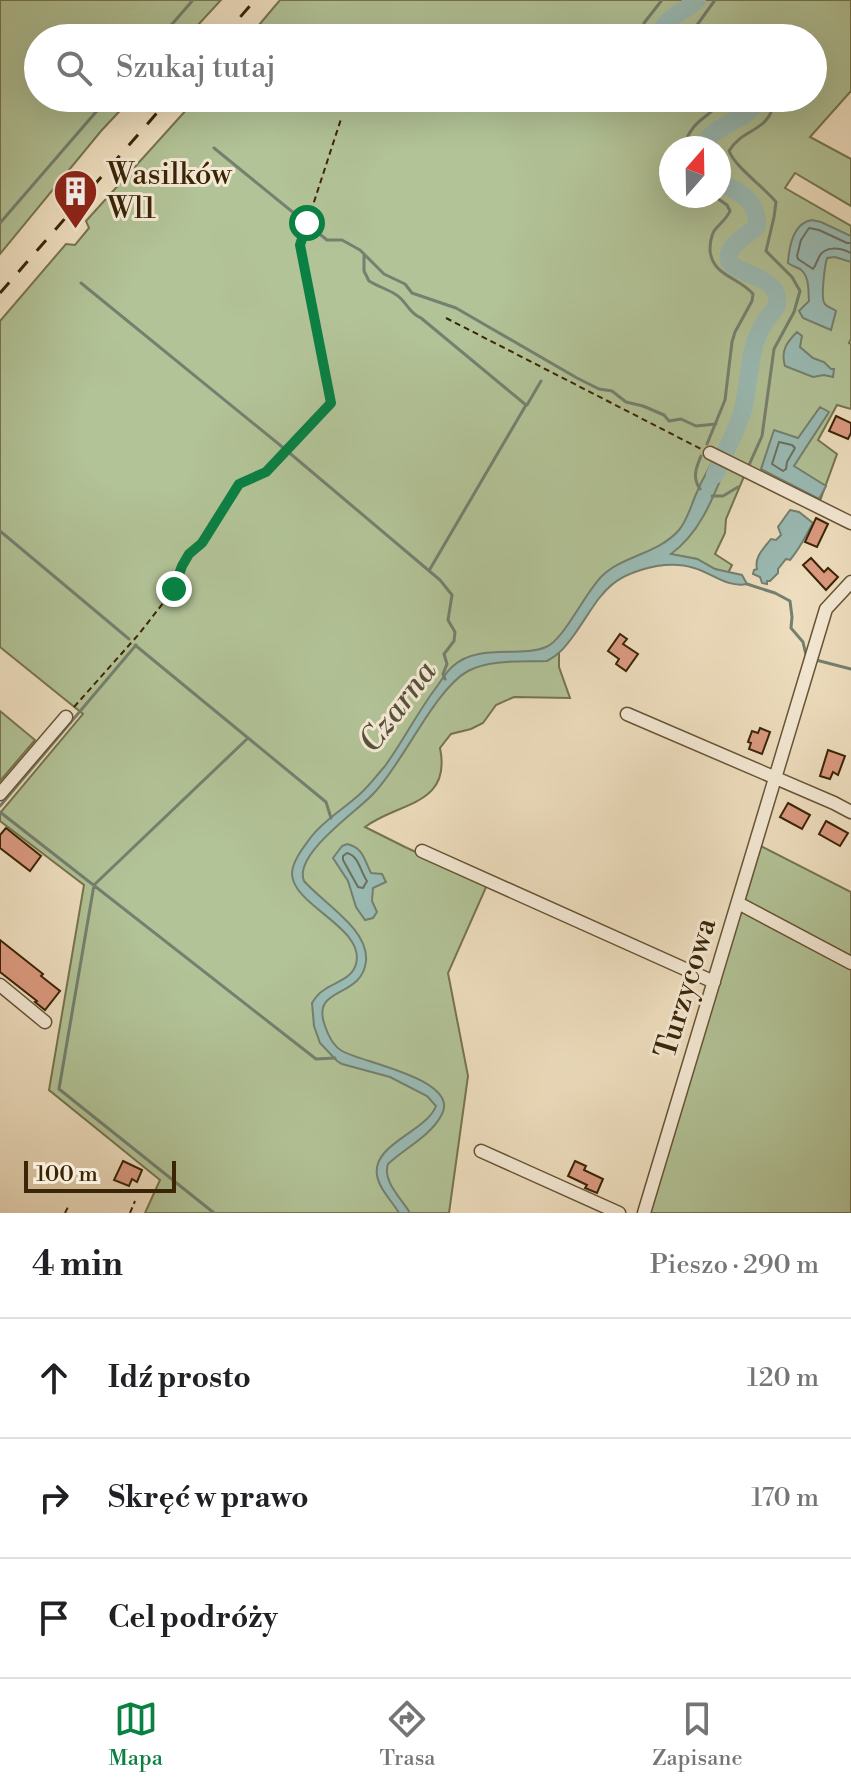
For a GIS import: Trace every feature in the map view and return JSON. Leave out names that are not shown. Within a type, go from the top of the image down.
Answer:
[{"type":"street","points":[[710,453],[851,523]]},
{"type":"street","name":"Turzycowa","points":[[644,1213],[826,609],[851,582]]},
{"type":"street","points":[[627,714],[851,812]]},
{"type":"street","points":[[0,794],[66,717]]},
{"type":"street","points":[[422,851],[714,982]]},
{"type":"street","points":[[738,903],[851,963]]},
{"type":"street","points":[[0,985],[45,1022]]},
{"type":"street","points":[[481,1151],[619,1213]]},
{"type":"path","points":[[66,717],[174,589],[189,554],[202,543],[239,484],[266,472],[331,403],[300,245],[341,119]]},
{"type":"path","points":[[446,318],[710,453]]},
{"type":"path","points":[[130,1213],[135,1201]]},
{"type":"path","points":[[65,1213],[68,1207]]},
{"type":"green space","points":[[0,0],[221,0],[199,24],[24,24],[24,112],[119,112],[0,254]]},
{"type":"green space","points":[[280,0],[851,0],[851,91],[810,137],[851,159],[851,206],[795,173],[785,188],[851,226],[851,409],[837,405],[818,440],[837,454],[817,509],[745,474],[715,554],[732,565],[728,573],[697,559],[670,554],[605,580],[559,648],[559,667],[570,698],[514,697],[496,705],[483,723],[451,734],[440,748],[442,767],[438,781],[430,792],[365,827],[487,885],[448,973],[468,1076],[449,1213],[145,1213],[160,1180],[49,1090],[84,885],[0,821],[0,813],[83,714],[0,647],[0,321],[66,244],[75,245],[89,228],[86,221],[184,112],[827,112],[827,24],[260,24]]},
{"type":"green space","points":[[0,711],[35,740],[0,781]]},
{"type":"green space","points":[[761,846],[851,892],[851,958],[745,900]]},
{"type":"green space","points":[[745,911],[851,968],[851,1213],[649,1213],[739,915]]},
{"type":"water","points":[[812,220],[851,236],[851,262],[835,257],[827,258],[826,262],[824,301],[836,311],[831,330],[803,318],[799,311],[809,301],[807,280],[800,269],[788,263],[796,231]]},
{"type":"water","points":[[797,332],[802,336],[800,347],[834,369],[833,377],[813,377],[785,366],[784,351]]},
{"type":"water","points":[[820,407],[829,412],[794,466],[826,486],[819,499],[761,469],[774,430],[798,438]]},
{"type":"water","points":[[713,460],[726,466],[716,490],[698,525],[671,554],[697,559],[715,569],[742,575],[747,584],[733,584],[680,565],[640,570],[606,590],[568,643],[551,659],[496,663],[468,671],[443,694],[374,793],[308,858],[303,870],[304,881],[353,927],[365,949],[366,961],[356,982],[325,1004],[322,1013],[329,1037],[342,1051],[423,1082],[436,1091],[444,1102],[438,1122],[388,1164],[390,1183],[410,1213],[399,1213],[380,1185],[378,1164],[391,1146],[422,1123],[436,1106],[427,1096],[390,1077],[342,1064],[320,1043],[314,1026],[312,1003],[322,991],[351,973],[356,964],[356,951],[340,928],[295,886],[292,874],[294,864],[316,831],[355,799],[385,766],[451,668],[474,655],[536,650],[553,643],[602,576],[620,563],[661,544],[679,530]]},
{"type":"water","points":[[790,510],[799,512],[813,523],[790,560],[786,559],[767,584],[762,583],[760,577],[753,574],[757,569],[758,557],[771,539],[776,540],[781,535],[778,527]]},
{"type":"water","points":[[347,844],[360,852],[371,873],[382,874],[386,882],[373,888],[372,901],[377,912],[373,918],[365,920],[356,907],[348,881],[333,858]]},
{"type":"building","points":[[836,416],[851,423],[848,439],[829,431]]},
{"type":"building","points":[[816,518],[828,524],[817,547],[805,542]]},
{"type":"building","points":[[811,558],[824,572],[828,568],[838,577],[826,590],[803,565]]},
{"type":"building","points":[[620,634],[627,639],[623,644],[638,654],[626,671],[616,664],[619,659],[608,651]]},
{"type":"building","points":[[760,728],[770,732],[762,754],[749,749],[751,743],[748,742],[752,731],[758,733]]},
{"type":"building","points":[[828,750],[845,756],[838,775],[833,772],[830,779],[820,776]]},
{"type":"building","points":[[788,803],[810,815],[802,829],[780,817]]},
{"type":"building","points":[[826,821],[848,833],[840,846],[819,834]]},
{"type":"building","points":[[6,828],[41,856],[30,871],[0,848],[0,835]]},
{"type":"building","points":[[0,940],[60,991],[45,1010],[0,972]]},
{"type":"building","points":[[123,1161],[142,1170],[137,1182],[132,1179],[129,1186],[114,1180]]},
{"type":"building","points":[[575,1161],[586,1166],[584,1170],[603,1179],[597,1193],[568,1176]]},
{"type":"waterway","points":[[172,24],[193,0]]},
{"type":"waterway","points":[[644,24],[662,0]]},
{"type":"waterway","name":"Czarna","points":[[666,24],[697,0]]},
{"type":"waterway","points":[[698,24],[715,0]]},
{"type":"waterway","points":[[0,223],[96,112]]},
{"type":"waterway","points":[[688,136],[711,112]]},
{"type":"waterway","name":"Czarna","points":[[710,136],[748,112]]},
{"type":"waterway","points":[[749,465],[762,436],[774,349],[794,312],[800,291],[792,277],[766,251],[776,202],[737,164],[729,151],[742,137],[762,124],[771,112]]},
{"type":"waterway","points":[[214,148],[327,240],[342,240],[360,250],[384,274],[405,284],[412,293],[456,308],[577,378],[599,389],[612,391],[626,402],[664,415],[669,421],[681,419],[696,426],[716,424]]},
{"type":"waterway","name":"Czarna","points":[[715,475],[742,413],[756,340],[777,304],[776,293],[770,285],[733,265],[729,259],[732,248],[757,226],[751,203],[731,188]]},
{"type":"waterway","points":[[707,444],[725,400],[735,332],[753,294],[721,271],[712,259],[710,248],[713,233],[727,217],[728,208]]},
{"type":"waterway","points":[[364,255],[364,271],[369,281],[399,297],[413,313],[526,405],[430,569]]},
{"type":"waterway","points":[[81,283],[440,580],[452,595],[448,620],[455,632],[454,641],[444,654],[447,664],[443,674],[445,679]]},
{"type":"waterway","points":[[527,405],[541,381]]},
{"type":"waterway","points":[[700,489],[695,476],[701,456]]},
{"type":"waterway","points":[[712,496],[723,496],[738,487]]},
{"type":"waterway","points":[[0,531],[129,639]]},
{"type":"waterway","points":[[747,584],[790,601],[791,628],[803,642],[808,656]]},
{"type":"waterway","points":[[135,645],[326,802],[331,818]]},
{"type":"waterway","points":[[0,806],[136,645]]},
{"type":"waterway","points":[[816,660],[851,669]]},
{"type":"waterway","points":[[214,1213],[59,1089],[94,885],[248,738]]},
{"type":"waterway","points":[[0,812],[316,1059],[335,1058]]},
{"type":"railway","points":[[234,24],[255,0]]},
{"type":"railway","points":[[0,293],[158,112]]},
{"type":"place","name":"Wasilków Wl1","points":[[76,230]]},
{"type":"route","points":[[174,589],[189,554],[202,543],[239,484],[266,472],[331,403],[300,245],[307,223]]}]
